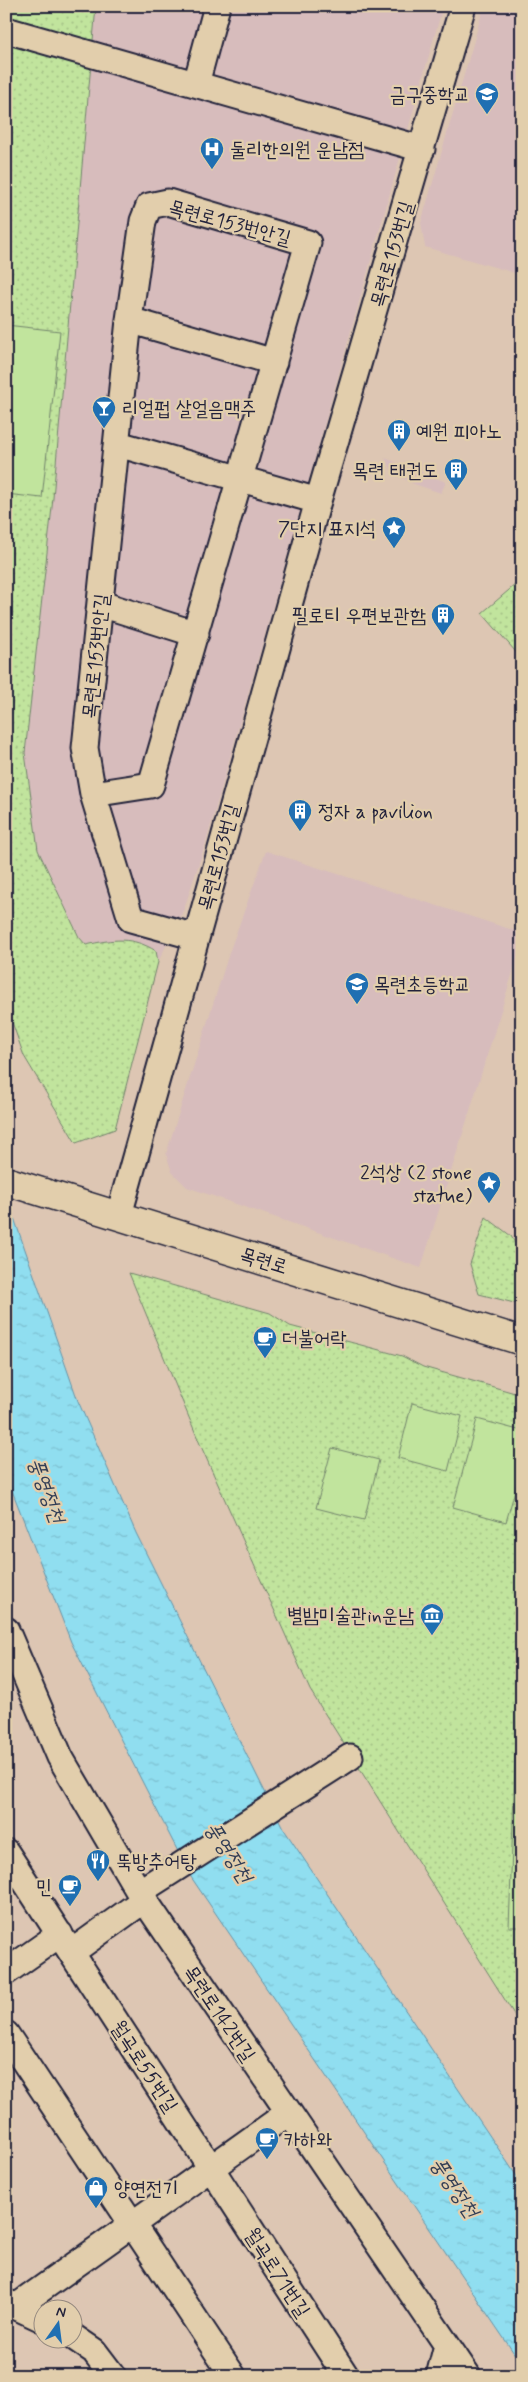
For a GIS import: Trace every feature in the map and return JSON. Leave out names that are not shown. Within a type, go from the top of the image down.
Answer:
[{"type":"main road","name":"목련로","points":[[6,1181],[77,1201],[522,1341]]},
{"type":"street","points":[[196,84],[217,6]]},
{"type":"street","name":"목련로153번길","points":[[119,1215],[318,501],[463,6]]},
{"type":"street","points":[[13,32],[422,149]]},
{"type":"street","name":"목련로153번안길","points":[[196,937],[131,919],[94,794],[85,748],[118,444],[129,320],[143,221],[149,206],[168,202],[308,243],[274,362]]},
{"type":"street","points":[[94,794],[151,785],[242,478],[274,362],[129,320]]},
{"type":"street","points":[[118,444],[318,501]]},
{"type":"street","points":[[101,604],[196,634]]},
{"type":"street","name":"목련로142번길","points":[[6,1630],[60,1757],[288,2114],[468,2376]]},
{"type":"street","points":[[6,1972],[71,1950],[146,1891],[341,1763]]},
{"type":"street","name":"월곡로55번길","points":[[6,1852],[211,2168]]},
{"type":"street","points":[[6,2034],[233,2376]]},
{"type":"street","points":[[11,2304],[132,2225],[288,2114]]},
{"type":"street","name":"월곡로71번길","points":[[211,2168],[346,2376]]},
{"type":"street","points":[[11,2304],[32,2314]]},
{"type":"street","points":[[82,2343],[94,2351],[114,2376]]},
{"type":"street","points":[[439,2376],[447,2346]]},
{"type":"shaded area","points":[[96,6],[443,6],[207,839],[183,912],[158,962],[156,951],[147,946],[117,939],[86,945],[79,937],[38,850],[25,753],[53,498]]},
{"type":"shaded area","name":"금구중학교","points":[[484,6],[522,6],[522,275],[425,247],[421,223]]},
{"type":"shaded area","points":[[385,458],[446,482],[441,493],[414,484],[394,474]]},
{"type":"shaded area","name":"목련초등학교","points":[[266,851],[522,933],[522,943],[421,1268],[187,1187],[172,1172],[166,1154],[230,950]]},
{"type":"green space","points":[[6,6],[96,6],[53,498],[25,753],[38,850],[79,937],[86,945],[114,940],[139,943],[156,951],[158,962],[115,1129],[76,1143],[24,1056],[6,1005]]},
{"type":"green space","points":[[6,325],[60,331],[42,498],[6,494]]},
{"type":"green space","points":[[522,579],[522,659],[482,613]]},
{"type":"green space","points":[[486,1217],[511,1236],[522,1255],[522,1305],[479,1294],[470,1264]]},
{"type":"green space","points":[[129,1273],[270,1313],[290,1326],[402,1356],[423,1367],[522,1395],[522,2027],[310,1690],[200,1444]]},
{"type":"green space","points":[[412,1403],[462,1416],[448,1471],[398,1458]]},
{"type":"green space","points":[[477,1419],[522,1431],[522,1466],[506,1522],[453,1507]]},
{"type":"green space","points":[[332,1448],[379,1460],[364,1520],[316,1508]]},
{"type":"green space","points":[[518,1688],[522,1688],[522,1927],[509,1927]]},
{"type":"water","name":"풍영정천","points":[[6,1195],[78,1401],[136,1533],[283,1828],[522,2184],[522,2365],[191,1877],[71,1642],[6,1475]]},
{"type":"place","name":"금구중학교","points":[[487,115]]},
{"type":"place","name":"둘리한의원 운남점","points":[[212,170]]},
{"type":"place","name":"리얼펍 살얼음맥주","points":[[104,429]]},
{"type":"place","name":"예원 피아노","points":[[399,452]]},
{"type":"place","name":"목련 태권도","points":[[456,491]]},
{"type":"place","name":"7단지 표지석","points":[[394,549]]},
{"type":"place","name":"필로티 우편보관함","points":[[443,636]]},
{"type":"place","name":"정자 a pavilion","points":[[300,832]]},
{"type":"place","name":"목련초등학교","points":[[357,1005]]},
{"type":"place","name":"2석상 (2 stone statue)","points":[[489,1204]]},
{"type":"place","name":"더불어락","points":[[265,1359]]},
{"type":"place","name":"별밤미술관in운남","points":[[432,1636]]},
{"type":"place","name":"뚝방추어탕","points":[[98,1882]]},
{"type":"place","name":"민","points":[[70,1907]]},
{"type":"place","name":"카하와","points":[[267,2160]]},
{"type":"place","name":"양연전기","points":[[96,2209]]}]
